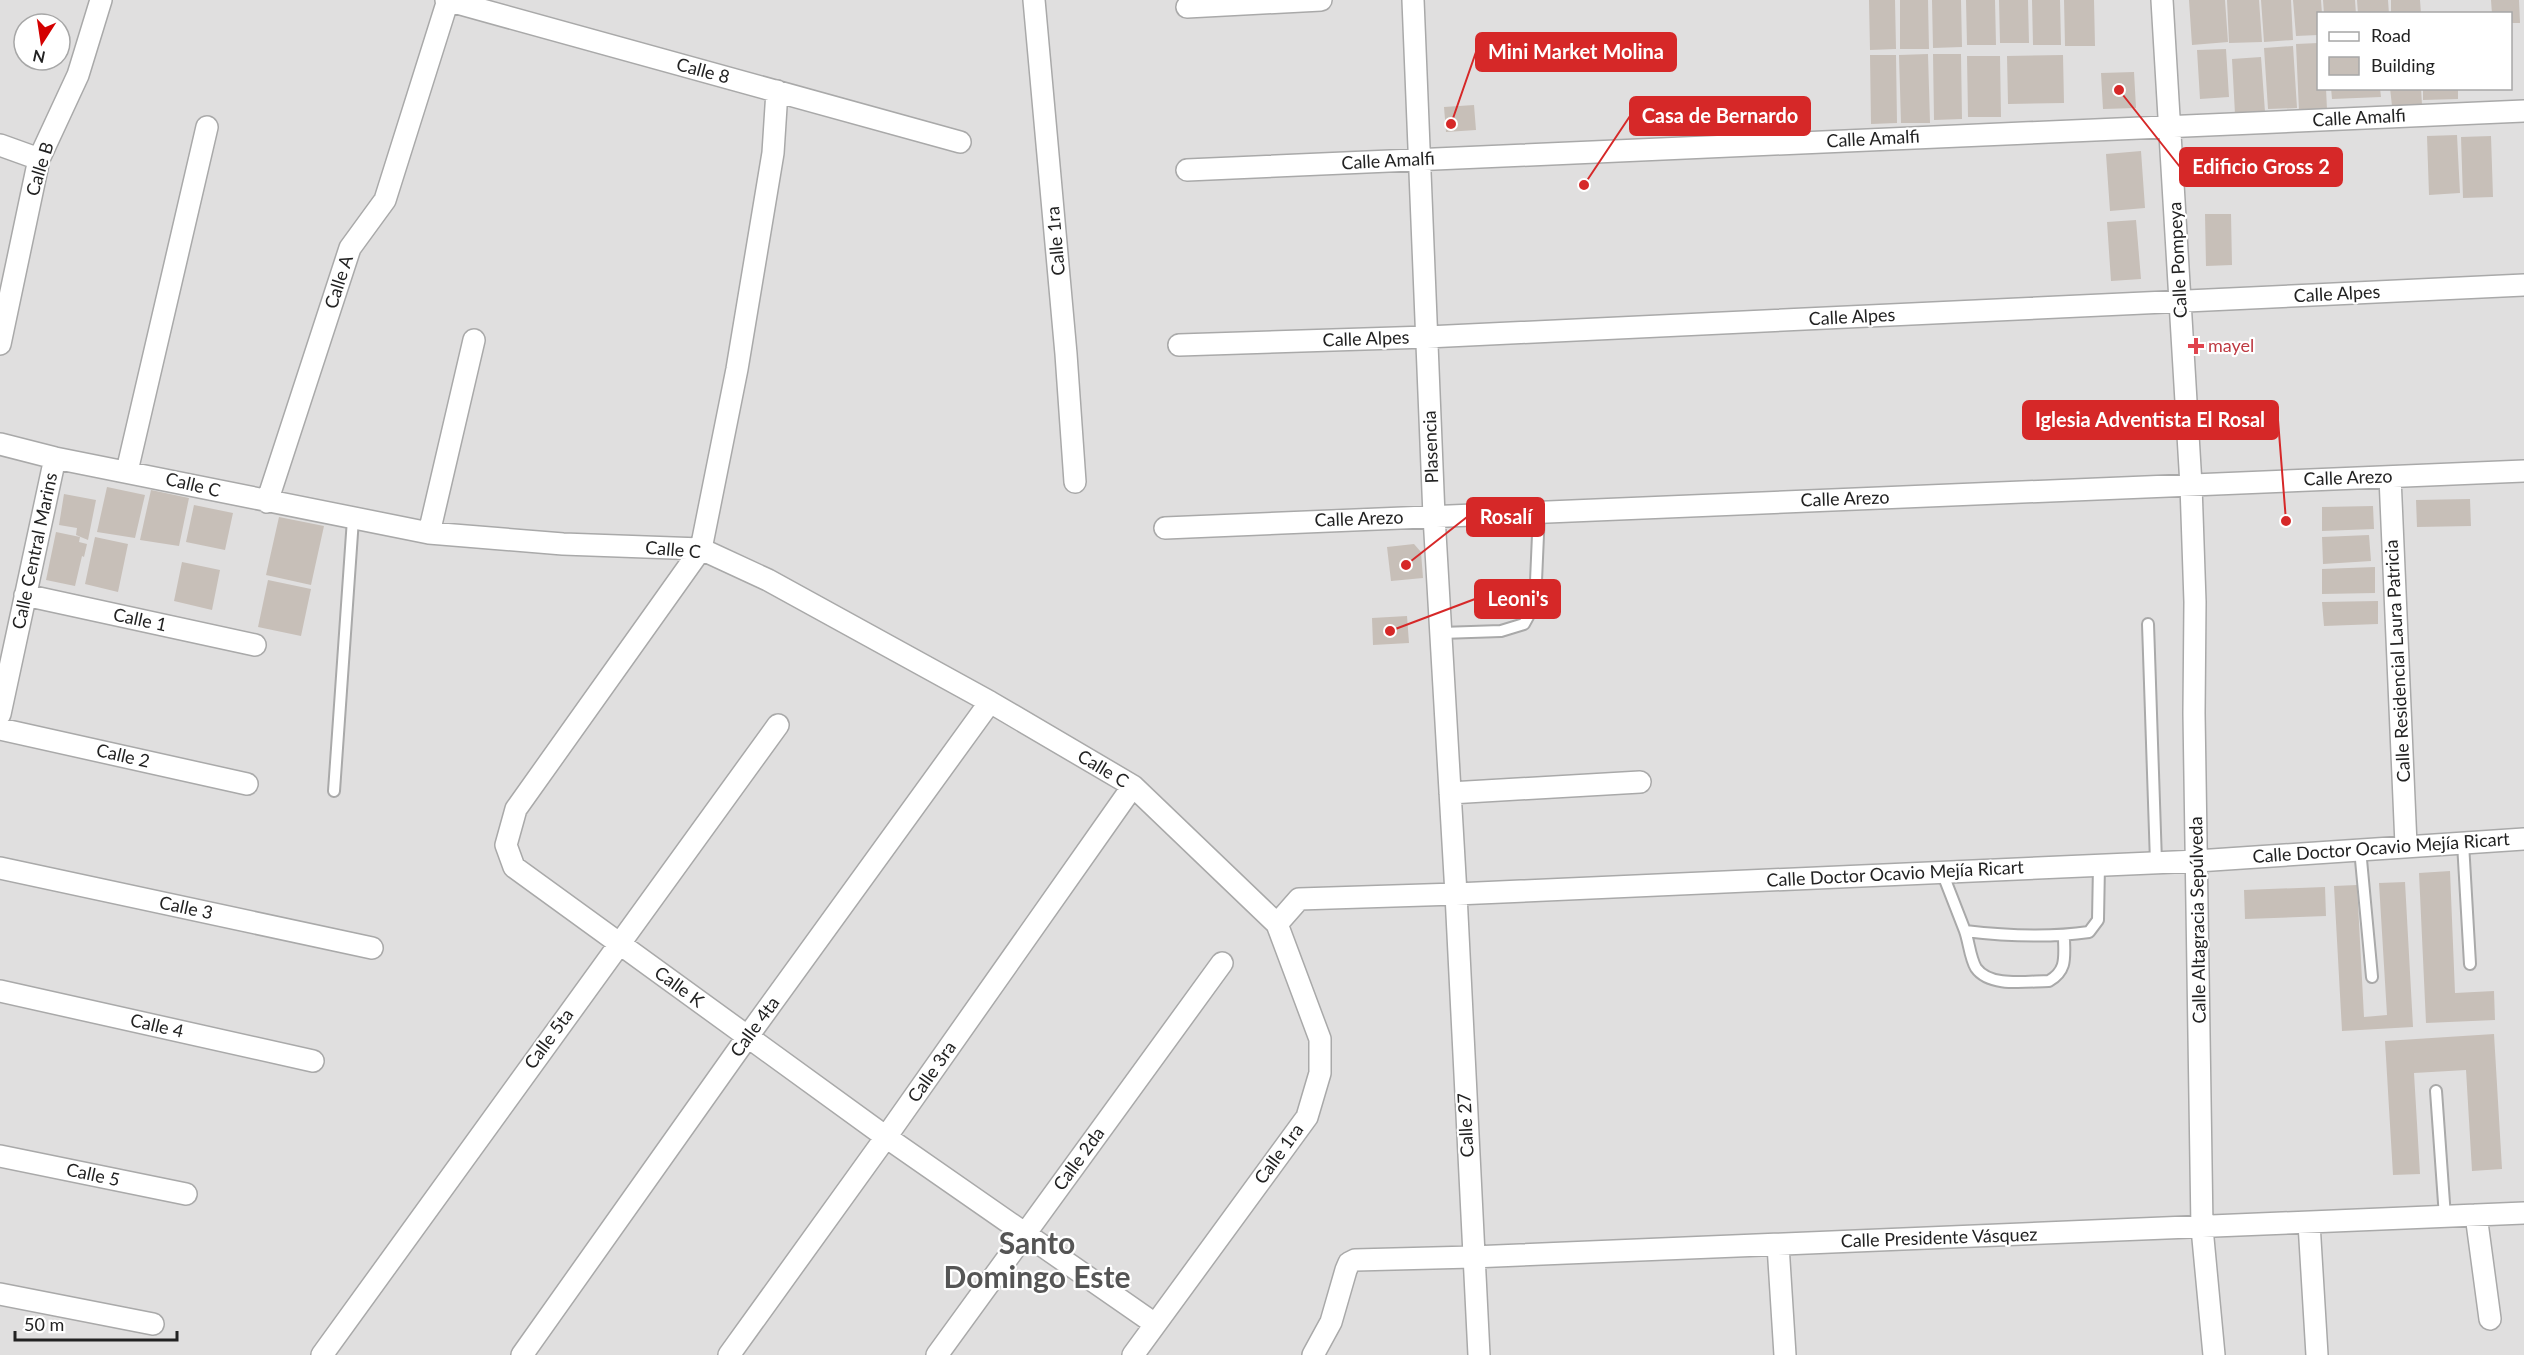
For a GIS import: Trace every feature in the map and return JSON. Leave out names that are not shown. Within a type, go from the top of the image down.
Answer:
[{"type":"street","name":"Calle B","points":[[0,344],[39,159],[78,75],[101,0]]},
{"type":"street","name":"Calle 8","points":[[447,0],[960,142]]},
{"type":"street","name":"Calle A","points":[[267,502],[350,248],[385,200],[447,0]]},
{"type":"street","name":"Calle 1ra","points":[[1034,0],[1066,354],[1075,482]]},
{"type":"street","points":[[1187,7],[1321,0]]},
{"type":"street","name":"Plasencia","points":[[1413,0],[1434,516],[1456,894]]},
{"type":"street","name":"Calle Pompeya","points":[[2162,0],[2191,485]]},
{"type":"street","points":[[701,549],[737,369],[773,153],[777,91]]},
{"type":"street","name":"Calle Amalfi","points":[[1187,170],[2524,111]]},
{"type":"street","points":[[127,471],[207,127]]},
{"type":"street","points":[[0,145],[39,159]]},
{"type":"street","name":"Calle Alpes","points":[[1179,345],[1427,337],[2524,285]]},
{"type":"street","points":[[429,533],[474,340]]},
{"type":"street","name":"Calle C","points":[[0,444],[55,458],[127,471],[267,502],[429,533],[563,544],[701,549],[768,580],[990,702],[1133,786],[1277,924]]},
{"type":"street","name":"Calle Central Marins","points":[[0,714],[55,458]]},
{"type":"street","name":"Calle Arezo","points":[[1165,528],[2524,471]]},
{"type":"street","name":"Calle Residencial Laura Patricia","points":[[2390,477],[2406,845]]},
{"type":"street","name":"Calle Altagracia Sepúlveda","points":[[2191,485],[2195,602],[2202,1228],[2214,1355]]},
{"type":"street","name":"Calle K","points":[[701,549],[516,809],[506,845],[514,867],[886,1137],[1155,1324]]},
{"type":"street","name":"Calle 1","points":[[25,595],[255,645]]},
{"type":"street","name":"Calle 4ta","points":[[522,1355],[748,1036],[990,702]]},
{"type":"street","name":"Calle 5ta","points":[[322,1355],[778,724]]},
{"type":"street","name":"Calle 2","points":[[0,729],[247,784]]},
{"type":"street","points":[[1450,793],[1640,782]]},
{"type":"street","name":"Calle 3ra","points":[[729,1355],[886,1137],[1133,786]]},
{"type":"street","name":"Calle Doctor Ocavio Mejía Ricart","points":[[1277,924],[1299,899],[2197,861],[2406,845],[2524,839]]},
{"type":"street","name":"Calle 3","points":[[0,868],[372,948]]},
{"type":"street","name":"Calle 27","points":[[1456,894],[1472,1257],[1479,1355]]},
{"type":"street","name":"Calle 1ra","points":[[1133,1355],[1306,1117],[1320,1073],[1320,1039],[1277,924]]},
{"type":"street","name":"Calle 2da","points":[[937,1355],[1222,963]]},
{"type":"street","name":"Calle 4","points":[[0,991],[313,1061]]},
{"type":"street","name":"Calle 5","points":[[0,1156],[186,1194]]},
{"type":"street","name":"Calle Presidente Vásquez","points":[[1313,1355],[1331,1322],[1346,1269],[1349,1263],[1355,1260],[2202,1228],[2524,1213]]},
{"type":"street","points":[[2476,1215],[2490,1319]]},
{"type":"street","points":[[2309,1223],[2317,1355]]},
{"type":"street","points":[[1778,1245],[1785,1355]]},
{"type":"street","points":[[0,1294],[153,1324]]},
{"type":"lane","points":[[1441,633],[1501,631],[1524,624],[1535,604],[1539,512]]},
{"type":"lane","points":[[334,791],[353,519]]},
{"type":"lane","points":[[2148,624],[2156,862]]},
{"type":"lane","points":[[2463,843],[2470,964]]},
{"type":"lane","points":[[2360,849],[2372,977]]},
{"type":"lane","points":[[1965,931],[2018,936],[2064,936],[2089,932],[2098,920],[2099,865]]},
{"type":"lane","points":[[1942,872],[1976,967],[1984,976],[1993,980],[2049,981],[2063,970],[2064,936]]},
{"type":"lane","points":[[2436,1091],[2445,1216]]},
{"type":"shaded area","points":[[0,0],[2524,0],[2524,1355],[0,1355]]},
{"type":"building","points":[[1869,0],[1895,0],[1896,49],[1870,50]]},
{"type":"building","points":[[1900,0],[1928,0],[1929,49],[1900,49]]},
{"type":"building","points":[[1932,0],[1961,0],[1962,47],[1933,48]]},
{"type":"building","points":[[1966,0],[1995,0],[1996,45],[1967,45]]},
{"type":"building","points":[[1999,0],[2028,0],[2029,43],[2000,43]]},
{"type":"building","points":[[2032,0],[2060,0],[2061,45],[2033,45]]},
{"type":"building","points":[[2064,0],[2094,0],[2095,46],[2065,46]]},
{"type":"building","points":[[2189,0],[2225,0],[2228,42],[2192,45]]},
{"type":"building","points":[[2227,0],[2259,0],[2262,42],[2229,43]]},
{"type":"building","points":[[2261,0],[2291,0],[2293,40],[2264,42]]},
{"type":"building","points":[[2293,0],[2321,0],[2322,12],[2317,12],[2317,35],[2296,36]]},
{"type":"building","points":[[2323,0],[2355,0],[2356,12],[2324,12]]},
{"type":"building","points":[[2357,0],[2388,0],[2389,12],[2358,12]]},
{"type":"building","points":[[2391,0],[2420,0],[2421,12],[2391,12]]},
{"type":"building","points":[[2491,0],[2519,0],[2520,23],[2512,23],[2512,12],[2492,12]]},
{"type":"building","points":[[2317,43],[2317,90],[2326,90],[2327,110],[2299,111],[2296,44]]},
{"type":"building","points":[[2293,46],[2297,108],[2268,109],[2264,48]]},
{"type":"building","points":[[2226,49],[2229,97],[2200,99],[2197,50]]},
{"type":"building","points":[[1928,54],[1930,123],[1901,123],[1899,55]]},
{"type":"building","points":[[1933,54],[1961,54],[1962,119],[1934,120]]},
{"type":"building","points":[[1870,55],[1896,55],[1897,123],[1871,124]]},
{"type":"building","points":[[2063,55],[2064,103],[2008,104],[2007,56]]},
{"type":"building","points":[[1967,56],[2000,56],[2001,117],[1968,117]]},
{"type":"building","points":[[2261,57],[2265,112],[2235,114],[2232,59]]},
{"type":"building","points":[[2134,72],[2136,108],[2103,109],[2101,73]]},
{"type":"building","points":[[2331,90],[2380,90],[2381,97],[2332,99]]},
{"type":"building","points":[[2390,90],[2421,90],[2422,105],[2392,106]]},
{"type":"building","points":[[2423,90],[2458,90],[2458,99],[2423,100]]},
{"type":"building","points":[[1474,105],[1476,130],[1446,132],[1444,107]]},
{"type":"building","points":[[2457,135],[2460,193],[2429,195],[2427,136]]},
{"type":"building","points":[[2491,136],[2493,197],[2463,198],[2461,137]]},
{"type":"building","points":[[2141,151],[2145,208],[2110,211],[2106,154]]},
{"type":"building","points":[[2205,214],[2231,214],[2232,265],[2206,266]]},
{"type":"building","points":[[2136,220],[2141,279],[2111,281],[2107,222]]},
{"type":"building","points":[[107,487],[145,495],[135,538],[97,532]]},
{"type":"building","points":[[151,490],[189,498],[179,546],[140,540]]},
{"type":"building","points":[[64,494],[96,500],[88,540],[76,535],[77,528],[59,525]]},
{"type":"building","points":[[2470,499],[2471,526],[2417,527],[2416,500]]},
{"type":"building","points":[[194,505],[233,513],[225,550],[186,542]]},
{"type":"building","points":[[2373,506],[2374,529],[2322,531],[2322,507]]},
{"type":"building","points":[[279,517],[324,526],[311,585],[266,575]]},
{"type":"building","points":[[56,532],[80,537],[79,542],[87,544],[75,586],[46,580]]},
{"type":"building","points":[[2369,535],[2371,561],[2323,564],[2322,537]]},
{"type":"building","points":[[95,537],[128,544],[118,592],[85,584]]},
{"type":"building","points":[[1414,544],[1421,552],[1423,578],[1391,581],[1387,547]]},
{"type":"building","points":[[182,562],[220,570],[212,610],[174,601]]},
{"type":"building","points":[[2375,567],[2375,593],[2322,594],[2322,569]]},
{"type":"building","points":[[268,580],[311,589],[301,636],[258,627]]},
{"type":"building","points":[[2378,601],[2378,624],[2324,626],[2322,602]]},
{"type":"building","points":[[1407,616],[1409,643],[1373,645],[1372,618]]},
{"type":"building","points":[[2450,871],[2455,993],[2494,991],[2495,1020],[2426,1023],[2419,873]]},
{"type":"building","points":[[2405,882],[2413,1027],[2342,1031],[2334,886],[2357,885],[2364,1017],[2387,1015],[2379,883]]},
{"type":"building","points":[[2325,887],[2326,916],[2245,919],[2244,890]]},
{"type":"building","points":[[2494,1034],[2502,1169],[2472,1171],[2466,1070],[2414,1073],[2420,1174],[2393,1175],[2385,1041]]},
{"type":"place","name":"Edificio Gross 2","points":[[2119,90]]},
{"type":"place","name":"Mini Market Molina","points":[[1451,124]]},
{"type":"place","name":"Casa de Bernardo","points":[[1584,185]]},
{"type":"place","name":"mayel","points":[[2196,346]]},
{"type":"place","name":"Iglesia Adventista El Rosal","points":[[2286,521]]},
{"type":"place","name":"Rosalí","points":[[1406,565]]},
{"type":"place","name":"Leoni's","points":[[1390,631]]},
{"type":"district","name":"Santo Domingo Este","points":[[1037,1261]]}]
